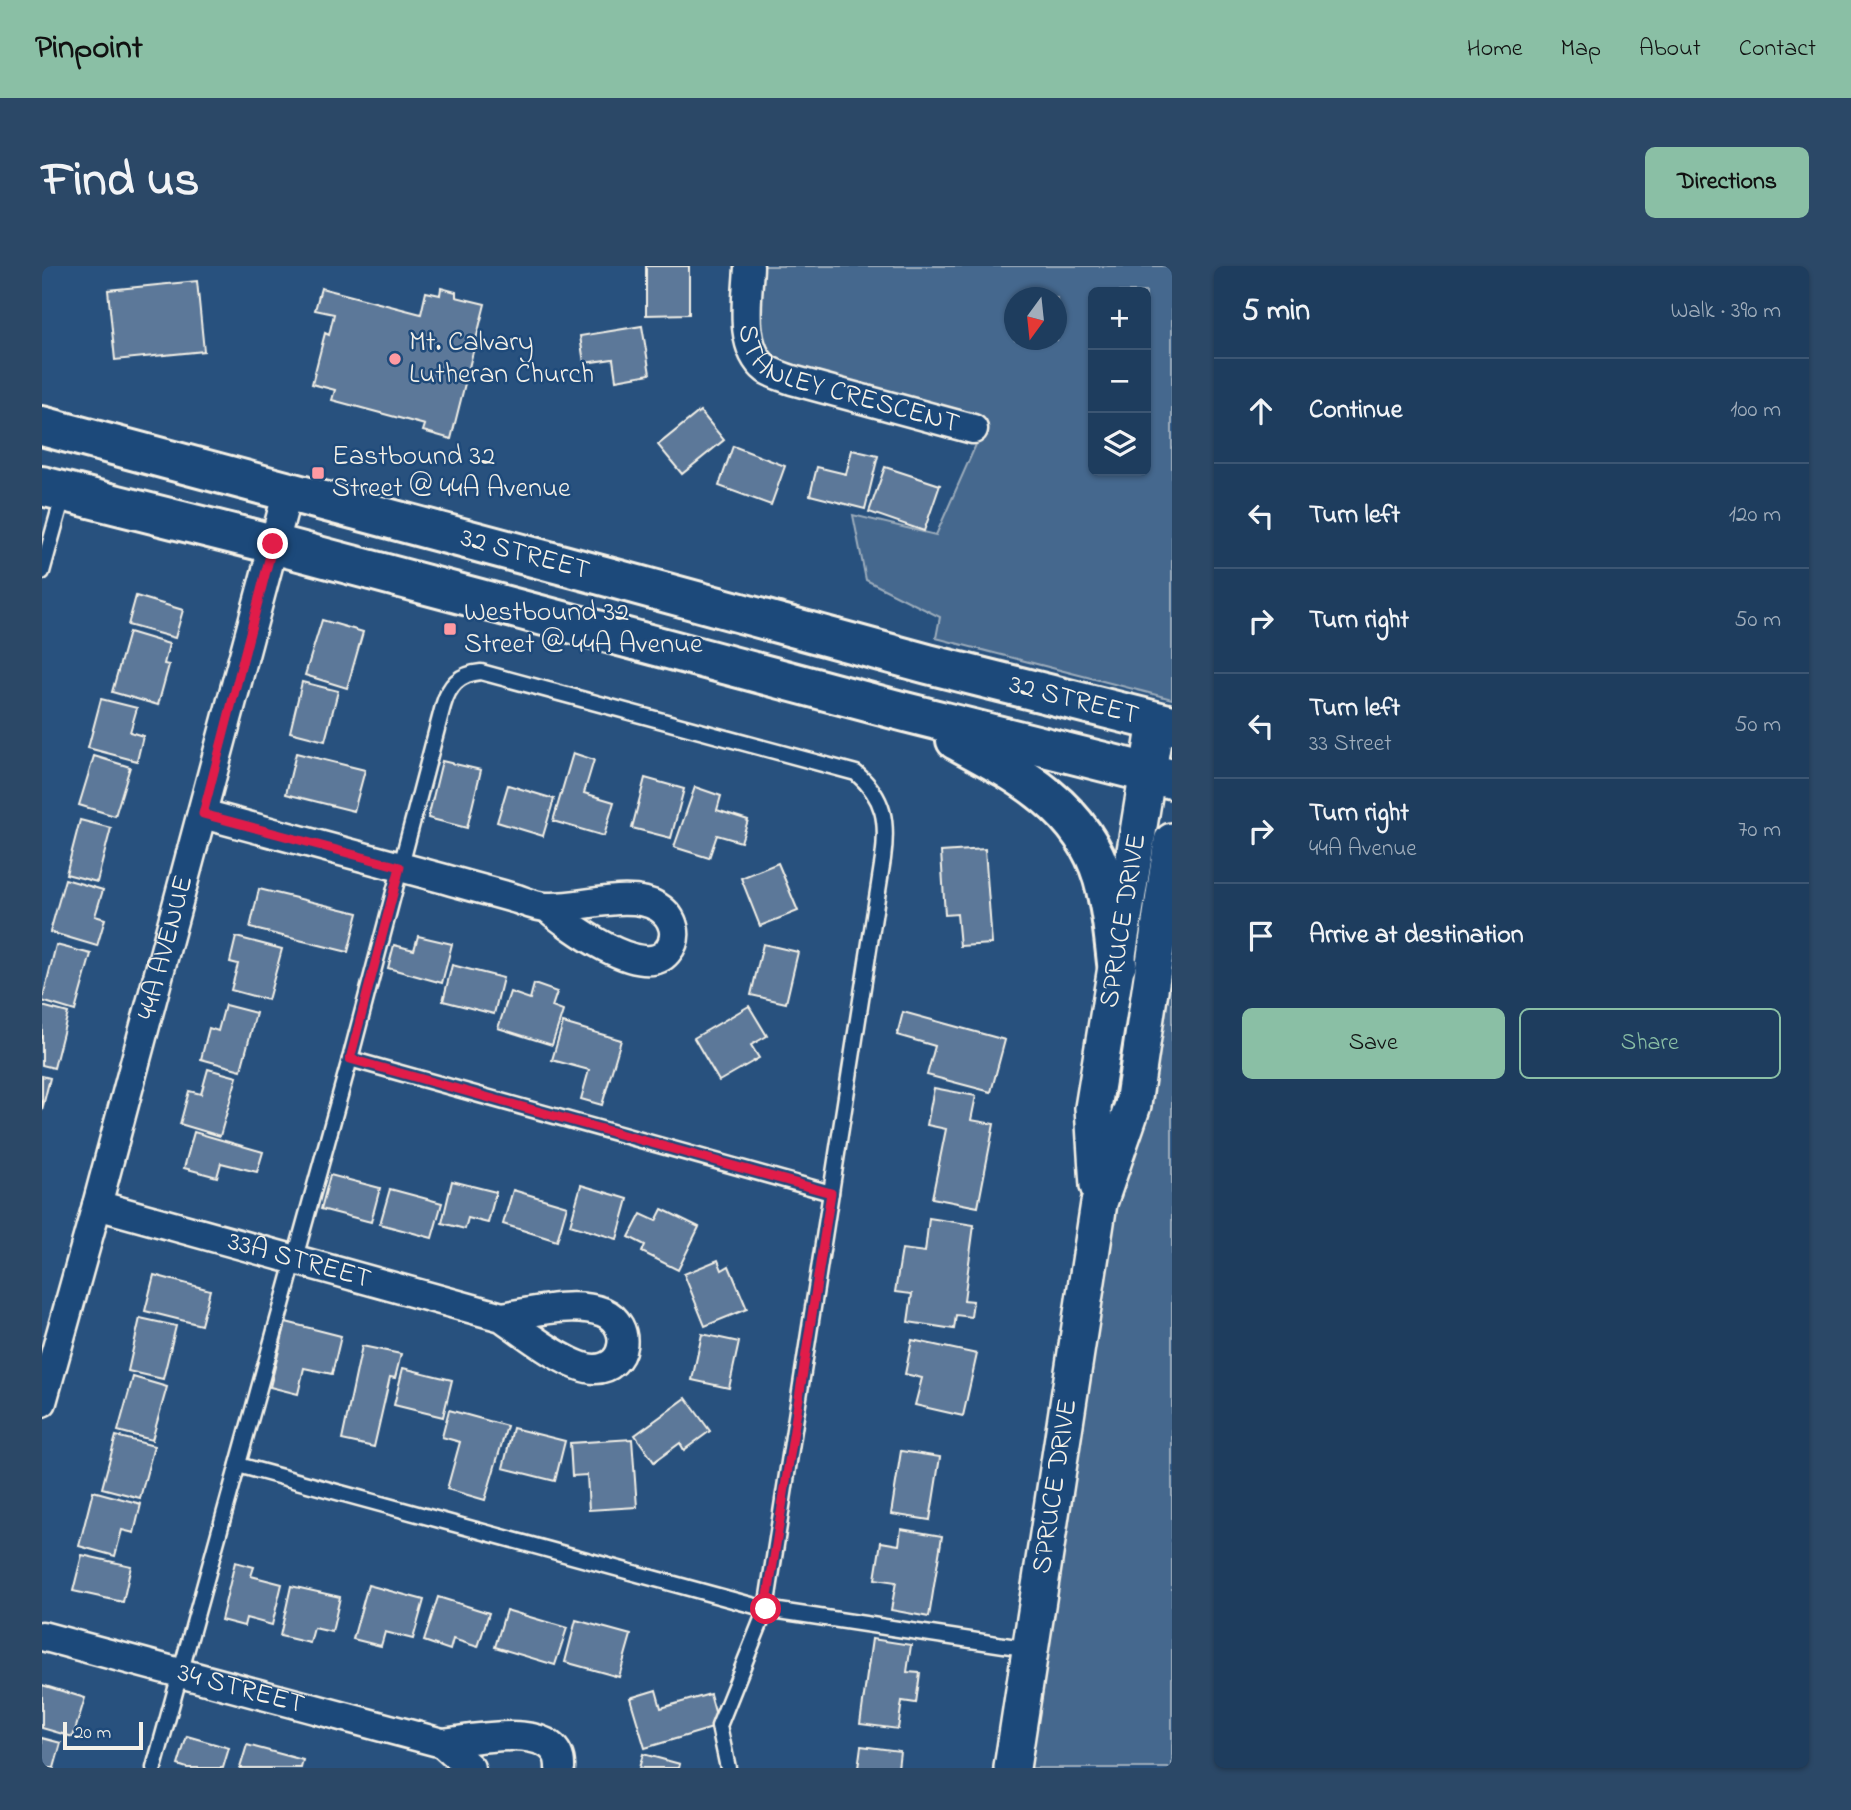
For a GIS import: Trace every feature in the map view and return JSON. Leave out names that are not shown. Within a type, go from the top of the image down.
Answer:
[{"type":"main road","name":"32 STREET","points":[[42,426],[941,667],[1164,723]]},
{"type":"main road","name":"32 STREET","points":[[53,489],[1160,776]]},
{"type":"main road","points":[[905,712],[1018,773],[1042,790],[1074,823],[1103,877],[1117,963]]},
{"type":"street","name":"STANLEY CRESCENT","points":[[749,266],[749,340],[757,359],[766,369],[792,380],[973,429]]},
{"type":"street","name":"44A AVENUE","points":[[42,1402],[203,814],[288,491]]},
{"type":"street","name":"SPRUCE DRIVE","points":[[1099,1203],[1093,1108],[1117,963],[1160,776],[1164,723]]},
{"type":"street","points":[[203,814],[547,907]]},
{"type":"street","name":"SPRUCE DRIVE","points":[[1012,1768],[1099,1203],[1133,1105],[1172,841]]},
{"type":"street","name":"33A STREET","points":[[97,1205],[502,1317]]},
{"type":"street","name":"34 STREET","points":[[42,1636],[442,1743],[503,1736],[541,1739],[550,1744],[558,1754],[561,1768]]},
{"type":"street","name":"34 STREET","points":[[442,1743],[470,1768]]},
{"type":"lane","points":[[42,572],[53,489]]},
{"type":"lane","points":[[154,1768],[350,1059],[447,692],[456,681],[468,673],[481,672],[856,773],[878,799],[884,818],[885,839],[766,1609],[719,1726],[728,1768]]},
{"type":"lane","points":[[350,1059],[831,1193]]},
{"type":"lane","points":[[238,1465],[766,1609],[1030,1649]]},
{"type":"shaded area","points":[[749,266],[1172,266],[1172,699],[936,638],[940,617],[866,580],[853,515],[936,535],[982,431],[766,369]]},
{"type":"shaded area","points":[[1172,955],[1172,1768],[1012,1768],[1099,1203]]},
{"type":"building","points":[[646,266],[689,266],[689,314],[646,315]]},
{"type":"building","points":[[197,281],[204,351],[115,360],[108,290]]},
{"type":"building","name":"Mt. Calvary Lutheran Church","points":[[321,288],[421,314],[426,292],[440,295],[441,288],[456,292],[456,297],[485,304],[451,439],[423,431],[425,425],[332,400],[335,390],[312,384],[325,333],[329,335],[334,314],[315,310]]},
{"type":"building","points":[[642,326],[650,374],[616,380],[613,359],[584,363],[580,336]]},
{"type":"building","points":[[700,411],[724,440],[682,474],[658,445]]},
{"type":"building","points":[[733,446],[785,466],[771,505],[719,486]]},
{"type":"building","points":[[852,450],[878,456],[865,509],[810,495],[817,467],[846,474]]},
{"type":"building","points":[[885,467],[940,485],[924,531],[869,512]]},
{"type":"building","points":[[136,596],[183,610],[175,638],[128,625]]},
{"type":"building","points":[[322,620],[363,632],[347,688],[305,675]]},
{"type":"building","points":[[129,632],[169,644],[164,664],[169,665],[158,705],[112,692]]},
{"type":"building","points":[[302,682],[338,691],[325,741],[290,732]]},
{"type":"building","points":[[101,699],[137,708],[130,732],[143,736],[137,761],[88,748]]},
{"type":"building","points":[[296,753],[365,770],[354,811],[286,794]]},
{"type":"building","points":[[573,753],[594,760],[584,793],[614,802],[604,836],[553,821]]},
{"type":"building","points":[[94,756],[130,767],[115,816],[79,805]]},
{"type":"building","points":[[442,761],[481,770],[467,828],[428,818]]},
{"type":"building","points":[[645,778],[684,789],[671,838],[632,828]]},
{"type":"building","points":[[508,785],[554,799],[543,836],[497,822]]},
{"type":"building","points":[[695,787],[721,796],[717,810],[748,820],[741,842],[717,835],[709,858],[674,847]]},
{"type":"building","points":[[80,820],[111,828],[97,882],[66,874]]},
{"type":"building","points":[[985,849],[992,944],[960,946],[957,914],[945,915],[941,852]]},
{"type":"building","points":[[778,863],[798,911],[760,926],[741,878]]},
{"type":"building","points":[[65,879],[103,890],[95,916],[105,919],[97,946],[50,932]]},
{"type":"building","points":[[259,889],[358,913],[348,952],[250,928]]},
{"type":"building","points":[[418,936],[452,944],[442,983],[388,968],[394,945],[414,950]]},
{"type":"building","points":[[236,937],[282,949],[268,1000],[231,990],[238,964],[230,962]]},
{"type":"building","points":[[763,944],[798,952],[786,1003],[751,995]]},
{"type":"building","points":[[56,945],[91,954],[75,1011],[42,1001]]},
{"type":"building","points":[[452,965],[503,978],[494,1014],[443,1001]]},
{"type":"building","points":[[534,984],[557,992],[552,1007],[563,1011],[552,1045],[498,1028],[510,992],[530,999]]},
{"type":"building","points":[[225,1005],[256,1013],[241,1070],[201,1059],[209,1028],[218,1031]]},
{"type":"building","points":[[42,1006],[68,1013],[54,1068],[42,1065]]},
{"type":"building","points":[[749,1006],[767,1036],[751,1045],[759,1058],[719,1081],[694,1038]]},
{"type":"building","points":[[903,1012],[1005,1040],[991,1092],[927,1075],[935,1046],[897,1035]]},
{"type":"building","points":[[563,1023],[621,1040],[602,1105],[581,1099],[589,1070],[552,1060]]},
{"type":"building","points":[[208,1069],[237,1077],[220,1136],[180,1124],[189,1091],[201,1094]]},
{"type":"building","points":[[42,1076],[50,1078],[42,1110]]},
{"type":"building","points":[[934,1088],[976,1096],[971,1120],[994,1124],[978,1207],[932,1198],[946,1129],[927,1125]]},
{"type":"building","points":[[194,1132],[263,1152],[257,1172],[221,1163],[217,1177],[184,1168]]},
{"type":"building","points":[[330,1175],[380,1188],[371,1222],[321,1209]]},
{"type":"building","points":[[452,1181],[496,1192],[488,1223],[468,1218],[465,1229],[442,1223]]},
{"type":"building","points":[[581,1185],[628,1199],[617,1239],[570,1225]]},
{"type":"building","points":[[390,1189],[442,1203],[432,1238],[380,1224]]},
{"type":"building","points":[[513,1190],[567,1206],[557,1241],[503,1224]]},
{"type":"building","points":[[662,1209],[699,1227],[678,1270],[642,1252],[645,1245],[629,1237],[641,1214],[656,1221]]},
{"type":"building","points":[[929,1218],[974,1225],[964,1300],[973,1301],[971,1317],[956,1315],[954,1329],[908,1322],[912,1294],[895,1292],[902,1249],[925,1252]]},
{"type":"building","points":[[718,1260],[722,1270],[729,1266],[747,1309],[705,1326],[684,1274]]},
{"type":"building","points":[[154,1275],[210,1290],[201,1325],[145,1311]]},
{"type":"building","points":[[140,1318],[176,1326],[163,1379],[128,1371]]},
{"type":"building","points":[[286,1322],[341,1336],[332,1374],[304,1368],[298,1394],[270,1387]]},
{"type":"building","points":[[702,1334],[739,1342],[729,1388],[692,1380]]},
{"type":"building","points":[[912,1340],[977,1354],[963,1416],[915,1405],[922,1378],[905,1374]]},
{"type":"building","points":[[362,1346],[401,1354],[395,1378],[390,1377],[374,1447],[342,1440]]},
{"type":"building","points":[[403,1368],[452,1380],[443,1417],[394,1405]]},
{"type":"building","points":[[133,1377],[167,1387],[152,1440],[118,1431]]},
{"type":"building","points":[[686,1398],[710,1431],[684,1450],[680,1443],[654,1462],[635,1435]]},
{"type":"building","points":[[449,1410],[507,1426],[485,1500],[447,1489],[460,1442],[442,1437]]},
{"type":"building","points":[[513,1428],[565,1441],[555,1481],[503,1468]]},
{"type":"building","points":[[116,1436],[154,1446],[140,1498],[102,1488]]},
{"type":"building","points":[[632,1439],[637,1507],[589,1510],[587,1475],[572,1476],[570,1443]]},
{"type":"building","points":[[901,1451],[940,1457],[930,1520],[891,1514]]},
{"type":"building","points":[[93,1491],[141,1504],[134,1533],[122,1530],[115,1556],[79,1546]]},
{"type":"building","points":[[901,1529],[942,1536],[929,1617],[891,1610],[896,1582],[875,1579],[881,1542],[899,1545]]},
{"type":"building","points":[[82,1555],[131,1566],[123,1602],[73,1591]]},
{"type":"building","points":[[235,1562],[254,1567],[251,1576],[282,1584],[272,1625],[246,1618],[244,1626],[221,1620]]},
{"type":"building","points":[[368,1585],[424,1600],[413,1639],[385,1632],[381,1646],[353,1639]]},
{"type":"building","points":[[291,1586],[340,1597],[332,1632],[314,1628],[310,1643],[280,1636]]},
{"type":"building","points":[[438,1597],[489,1613],[478,1647],[453,1639],[450,1650],[424,1641]]},
{"type":"building","points":[[506,1610],[567,1628],[555,1665],[495,1647]]},
{"type":"building","points":[[576,1620],[631,1635],[619,1677],[565,1662]]},
{"type":"building","points":[[872,1639],[911,1645],[907,1672],[920,1673],[916,1703],[902,1701],[898,1729],[860,1724]]},
{"type":"building","points":[[42,1685],[85,1698],[73,1737],[42,1728]]},
{"type":"building","points":[[656,1690],[661,1708],[710,1694],[719,1726],[645,1748],[630,1698]]},
{"type":"building","points":[[187,1736],[229,1748],[223,1768],[187,1768],[178,1765]]},
{"type":"building","points":[[42,1738],[61,1743],[54,1768],[42,1768]]},
{"type":"building","points":[[247,1745],[303,1760],[301,1768],[240,1768]]},
{"type":"building","points":[[861,1746],[900,1751],[898,1768],[858,1768]]},
{"type":"building","points":[[643,1754],[680,1764],[679,1768],[639,1768]]},
{"type":"place","name":"Mt. Calvary Lutheran Church","points":[[395,359]]},
{"type":"place","name":"Eastbound 32 Street @ 44A Avenue","points":[[318,473]]},
{"type":"place","name":"Westbound 32 Street @ 44A Avenue","points":[[450,629]]},
{"type":"route","points":[[273,544],[203,814],[400,867],[350,1059],[831,1193],[766,1609]]}]
